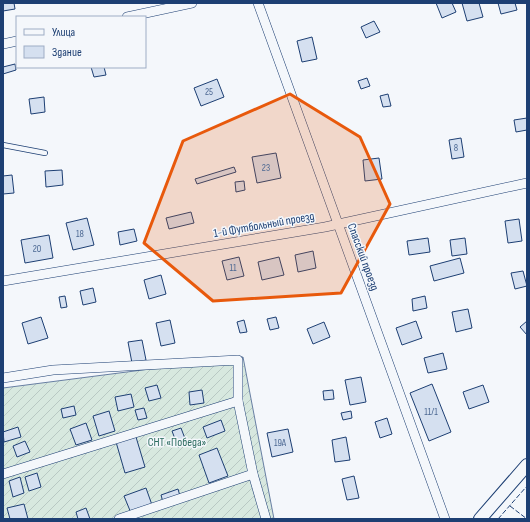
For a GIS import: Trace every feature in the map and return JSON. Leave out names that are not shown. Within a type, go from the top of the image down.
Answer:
[{"type":"street","points":[[132,16],[192,3]]},
{"type":"street","name":"Спасский проезд","points":[[258,3],[445,519]]},
{"type":"street","points":[[3,44],[16,41]]},
{"type":"street","name":"1-й Футбольный проезд","points":[[3,281],[339,224],[527,183]]},
{"type":"street","points":[[3,378],[53,370],[238,360],[238,401],[253,474],[266,519]]},
{"type":"street","points":[[3,474],[238,401]]},
{"type":"street","points":[[480,519],[527,465]]},
{"type":"street","points":[[119,519],[253,474]]},
{"type":"lane","points":[[3,145],[45,153]]},
{"type":"highlighted area","points":[[290,94],[360,137],[390,204],[341,293],[213,301],[144,243],[183,141]]},
{"type":"green space","name":"СНТ «Победа»","points":[[243,357],[274,519],[3,519],[3,388]]},
{"type":"building","points":[[3,3],[14,3],[15,9],[3,11]]},
{"type":"building","points":[[436,3],[452,3],[456,12],[442,18]]},
{"type":"building","points":[[462,3],[479,3],[483,17],[467,21]]},
{"type":"building","points":[[498,3],[515,3],[517,10],[501,14]]},
{"type":"building","points":[[374,21],[380,32],[366,38],[361,27]]},
{"type":"building","points":[[312,37],[317,59],[302,62],[297,41]]},
{"type":"building","points":[[15,64],[16,70],[3,74],[3,67]]},
{"type":"building","points":[[91,68],[104,68],[106,75],[94,77]]},
{"type":"building","points":[[367,78],[370,86],[361,89],[358,81]]},
{"type":"building","points":[[217,79],[224,97],[201,106],[194,88]]},
{"type":"building","points":[[388,94],[391,106],[383,107],[380,96]]},
{"type":"building","points":[[44,97],[45,112],[31,114],[29,99]]},
{"type":"building","points":[[527,118],[527,130],[516,132],[514,120]]},
{"type":"building","points":[[461,138],[464,157],[452,159],[449,140]]},
{"type":"building","points":[[276,153],[281,178],[257,183],[252,157]]},
{"type":"building","points":[[379,158],[382,179],[365,181],[363,160]]},
{"type":"building","points":[[234,167],[236,172],[197,184],[195,179]]},
{"type":"building","points":[[62,170],[63,185],[46,187],[45,171]]},
{"type":"building","points":[[12,175],[14,193],[3,194],[3,176]]},
{"type":"building","points":[[244,181],[245,190],[236,192],[235,182]]},
{"type":"building","points":[[191,212],[194,223],[169,229],[166,218]]},
{"type":"building","points":[[87,218],[94,245],[73,250],[66,223]]},
{"type":"building","points":[[519,219],[522,241],[508,243],[505,221]]},
{"type":"building","points":[[134,229],[137,241],[120,245],[118,232]]},
{"type":"building","points":[[49,235],[53,258],[25,263],[21,240]]},
{"type":"building","points":[[428,238],[430,252],[409,255],[407,241]]},
{"type":"building","points":[[465,238],[467,254],[452,256],[450,240]]},
{"type":"building","points":[[313,251],[316,268],[298,272],[295,255]]},
{"type":"building","points":[[239,257],[244,276],[227,280],[222,261]]},
{"type":"building","points":[[279,257],[284,275],[262,280],[258,262]]},
{"type":"building","points":[[460,258],[464,273],[434,281],[430,266]]},
{"type":"building","points":[[523,271],[527,286],[515,289],[511,273]]},
{"type":"building","points":[[161,275],[166,294],[149,299],[144,280]]},
{"type":"building","points":[[93,288],[96,302],[83,305],[80,291]]},
{"type":"building","points":[[65,296],[67,307],[61,308],[59,297]]},
{"type":"building","points":[[425,296],[427,308],[413,311],[412,299]]},
{"type":"building","points":[[468,309],[472,328],[456,332],[452,312]]},
{"type":"building","points":[[41,317],[48,338],[28,344],[22,323]]},
{"type":"building","points":[[276,317],[279,328],[270,330],[267,319]]},
{"type":"building","points":[[170,320],[175,343],[161,346],[156,323]]},
{"type":"building","points":[[244,320],[247,332],[240,333],[237,322]]},
{"type":"building","points":[[416,321],[422,338],[402,345],[396,328]]},
{"type":"building","points":[[527,321],[527,335],[520,327]]},
{"type":"building","points":[[324,322],[330,337],[313,344],[307,329]]},
{"type":"building","points":[[142,340],[146,360],[132,363],[128,342]]},
{"type":"building","points":[[443,353],[447,369],[428,373],[424,358]]},
{"type":"building","points":[[361,377],[366,402],[350,405],[345,380]]},
{"type":"building","points":[[432,384],[451,432],[429,441],[410,393]]},
{"type":"building","points":[[157,385],[161,398],[149,401],[145,388]]},
{"type":"building","points":[[483,385],[489,402],[469,409],[463,392]]},
{"type":"building","points":[[202,390],[204,403],[190,405],[189,392]]},
{"type":"building","points":[[333,390],[334,399],[324,400],[323,391]]},
{"type":"building","points":[[131,394],[134,407],[118,411],[115,397]]},
{"type":"building","points":[[74,406],[76,415],[63,418],[61,409]]},
{"type":"building","points":[[144,408],[147,418],[138,420],[135,410]]},
{"type":"building","points":[[109,411],[115,431],[99,436],[93,416]]},
{"type":"building","points":[[351,411],[352,418],[343,420],[341,413]]},
{"type":"building","points":[[387,418],[392,434],[380,438],[375,422]]},
{"type":"building","points":[[221,420],[225,431],[207,438],[203,427]]},
{"type":"building","points":[[86,423],[92,440],[76,445],[70,429]]},
{"type":"building","points":[[18,427],[21,437],[4,442],[3,432]]},
{"type":"building","points":[[181,428],[187,444],[178,447],[172,431]]},
{"type":"building","points":[[288,429],[293,452],[272,457],[267,433]]},
{"type":"building","points":[[136,437],[145,467],[125,473],[116,442]]},
{"type":"building","points":[[346,437],[350,460],[335,462],[332,440]]},
{"type":"building","points":[[25,441],[30,452],[17,457],[13,446]]},
{"type":"building","points":[[217,448],[228,476],[209,483],[199,455]]},
{"type":"building","points":[[37,473],[41,487],[29,491],[25,477]]},
{"type":"building","points":[[354,476],[359,498],[347,500],[342,479]]},
{"type":"building","points":[[20,477],[24,493],[13,497],[9,481]]},
{"type":"building","points":[[146,488],[152,505],[131,513],[124,496]]},
{"type":"building","points":[[178,489],[180,496],[163,502],[161,495]]},
{"type":"building","points":[[24,504],[28,519],[10,519],[7,508]]},
{"type":"building","points":[[86,508],[90,519],[78,519],[76,512]]},
{"type":"fence","points":[[498,519],[527,486]]},
{"type":"fence","points":[[510,506],[527,519]]}]
